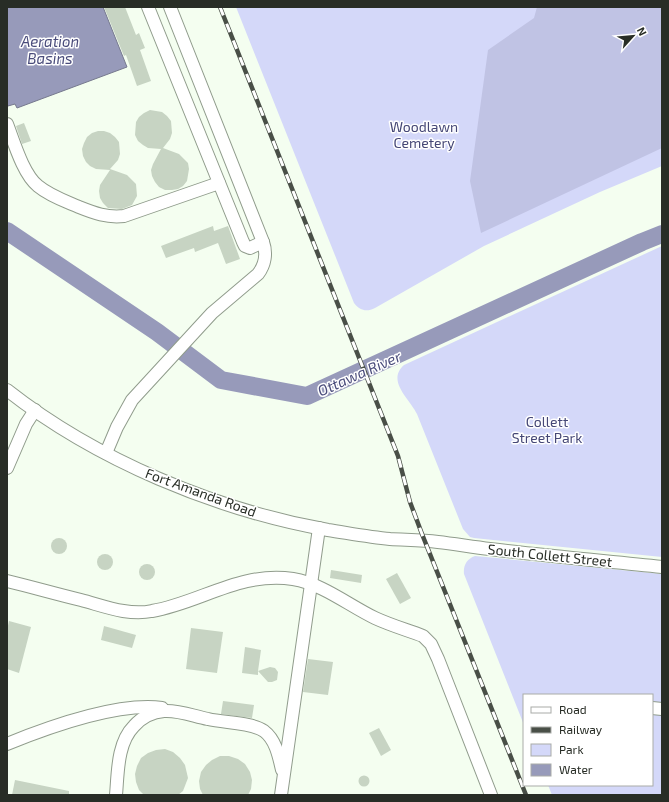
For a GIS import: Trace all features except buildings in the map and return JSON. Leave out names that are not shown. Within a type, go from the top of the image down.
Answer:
[{"type":"street","points":[[148,7],[245,246],[253,248],[263,242]]},
{"type":"street","points":[[106,453],[117,427],[132,400],[212,313],[260,271],[264,263],[265,255],[263,242],[170,7]]},
{"type":"street","points":[[7,124],[25,168],[37,185],[55,197],[95,213],[114,217],[124,216],[219,183]]},
{"type":"street","name":"Fort Amanda Road","points":[[7,390],[78,438],[106,453],[159,478],[222,503],[319,528],[389,539],[438,542]]},
{"type":"street","points":[[7,468],[26,424],[35,410]]},
{"type":"street","points":[[281,795],[319,528]]},
{"type":"street","name":"South Collett Street","points":[[438,542],[662,567]]},
{"type":"street","points":[[7,581],[128,612],[151,612],[220,588],[264,578],[292,579],[325,590],[346,603],[376,618],[428,639],[438,659],[491,795]]},
{"type":"street","points":[[7,744],[58,725],[99,714],[147,707],[161,708],[208,719],[253,727],[264,731],[269,736],[275,747],[279,758],[283,779]]},
{"type":"street","points":[[116,795],[122,747],[133,726],[146,716],[175,711]]},
{"type":"green space","name":"Woodlawn Cemetery","points":[[236,7],[662,7],[662,166],[600,192],[484,246],[375,308],[369,310],[361,309],[354,303]]},
{"type":"green space","name":"Collett Street Park","points":[[662,246],[662,557],[470,537],[463,529],[417,414],[398,384],[397,377],[399,371],[404,365]]},
{"type":"green space","points":[[475,556],[662,574],[662,795],[552,795],[548,786],[653,786],[653,694],[523,694],[523,722],[464,574],[466,563]]},
{"type":"shaded area","points":[[537,7],[662,7],[662,148],[481,233],[470,181],[488,50],[534,18]]},
{"type":"water","name":"Aeration Basins","points":[[7,7],[103,7],[127,67],[17,108],[15,104],[8,106]]},
{"type":"waterway","name":"Ottawa River","points":[[7,231],[157,332],[221,380],[307,396],[662,234]]},
{"type":"railway","points":[[220,7],[398,456],[410,502],[422,534],[526,795]]}]
